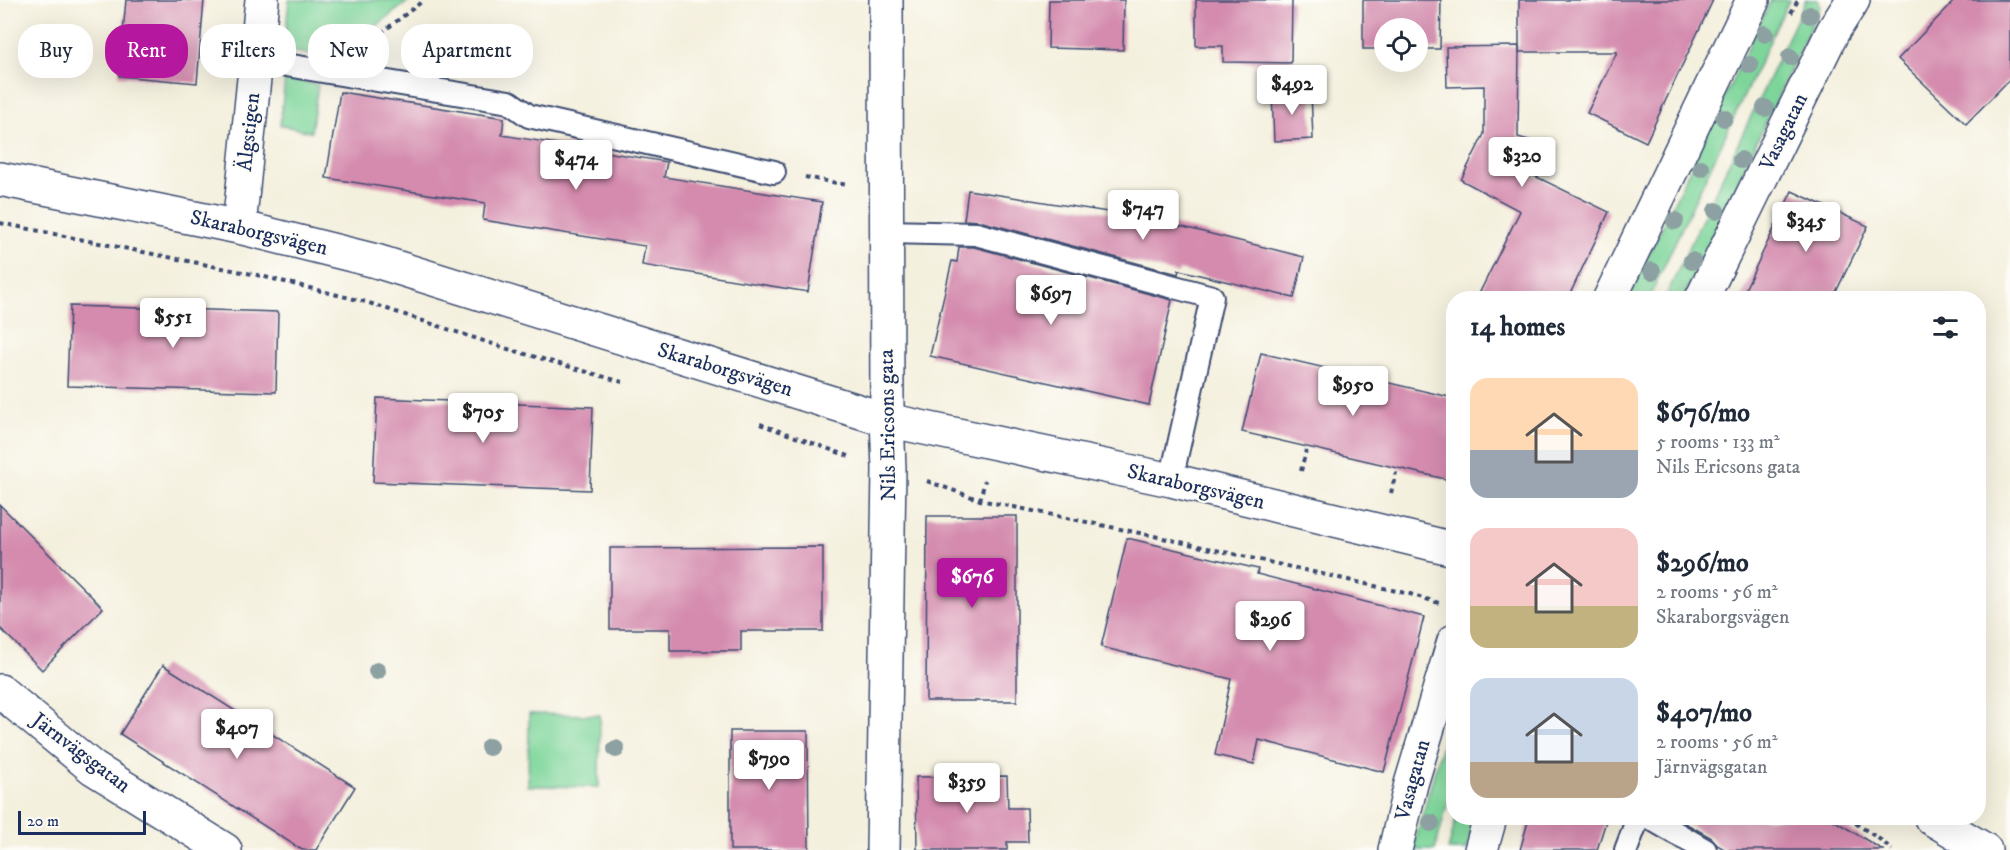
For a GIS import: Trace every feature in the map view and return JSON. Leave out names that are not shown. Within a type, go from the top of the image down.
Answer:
[{"type":"street","name":"Älgstigen","points":[[260,24],[262,0]]},
{"type":"street","name":"Nils Ericsons gata","points":[[883,850],[889,468],[886,0]]},
{"type":"street","points":[[1613,291],[1753,0]]},
{"type":"street","name":"Vasagatan","points":[[1705,291],[1833,31],[1853,0]]},
{"type":"street","name":"Älgstigen","points":[[239,227],[254,78]]},
{"type":"street","name":"Skaraborgsvägen","points":[[0,178],[239,227],[376,261],[887,420],[1171,480],[1446,547]]},
{"type":"street","name":"Vasagatan","points":[[1395,850],[1411,784],[1446,668]]},
{"type":"street","name":"Järnvägsgatan","points":[[0,691],[93,768],[225,850]]},
{"type":"street","points":[[1481,850],[1488,825]]},
{"type":"street","points":[[1943,825],[1984,850]]},
{"type":"lane","points":[[367,78],[509,102],[530,116],[774,172]]},
{"type":"lane","points":[[886,232],[976,234],[1212,297],[1171,480]]},
{"type":"lane","points":[[1626,850],[1635,825]]},
{"type":"lane","points":[[1662,825],[1705,850]]},
{"type":"path","points":[[389,27],[424,0]]},
{"type":"path","points":[[774,172],[853,186]]},
{"type":"path","points":[[0,223],[246,273],[366,302],[508,349],[632,384]]},
{"type":"path","points":[[755,423],[980,500],[1317,573],[1410,594],[1437,603]]},
{"type":"path","points":[[1301,471],[1306,450]]},
{"type":"path","points":[[1391,493],[1395,472]]},
{"type":"path","points":[[980,500],[985,478]]},
{"type":"path","points":[[1858,825],[1892,850]]},
{"type":"green space","points":[[289,0],[410,0],[379,24],[308,24],[308,54],[296,52],[296,24],[287,24]]},
{"type":"green space","points":[[1771,0],[1789,0],[1652,291],[1631,291]]},
{"type":"green space","points":[[1806,0],[1818,0],[1820,7],[1686,291],[1668,291]]},
{"type":"green space","points":[[285,78],[318,85],[311,132],[280,125]]},
{"type":"green space","points":[[529,714],[600,715],[599,787],[528,786]]},
{"type":"green space","points":[[1446,730],[1446,808],[1435,850],[1413,850]]},
{"type":"green space","points":[[1454,825],[1474,825],[1467,850],[1448,850]]},
{"type":"building","points":[[126,0],[204,0],[202,24],[200,24],[197,83],[141,78],[188,78],[188,24],[124,24]]},
{"type":"building","points":[[1049,0],[1124,0],[1123,50],[1048,48]]},
{"type":"building","points":[[1196,0],[1292,0],[1291,63],[1223,62],[1223,46],[1196,46]]},
{"type":"building","points":[[1363,0],[1441,0],[1440,49],[1428,49],[1428,18],[1374,18],[1374,49],[1363,49]]},
{"type":"building","points":[[1519,0],[1713,0],[1646,142],[1587,113],[1617,52],[1519,52]]},
{"type":"building","points":[[1955,0],[2010,0],[2010,79],[1966,124],[1898,59]]},
{"type":"building","points":[[1519,46],[1518,137],[1532,141],[1518,168],[1609,212],[1571,291],[1480,291],[1520,211],[1461,180],[1484,134],[1484,86],[1447,87],[1446,47]]},
{"type":"building","points":[[340,92],[504,118],[502,135],[667,162],[664,177],[822,202],[808,292],[642,265],[645,246],[483,220],[485,203],[326,178]]},
{"type":"building","points":[[1311,92],[1313,139],[1274,141],[1272,94]]},
{"type":"building","points":[[968,190],[1133,216],[1135,209],[1173,219],[1171,224],[1304,257],[1294,298],[1179,270],[1178,274],[979,221],[964,220]]},
{"type":"building","points":[[1792,191],[1868,226],[1836,291],[1744,291]]},
{"type":"building","points":[[959,247],[974,247],[1172,300],[1149,405],[930,356],[952,261],[957,262]]},
{"type":"building","points":[[70,306],[278,312],[276,392],[67,386]]},
{"type":"building","points":[[1261,353],[1446,396],[1446,479],[1242,432]]},
{"type":"building","points":[[377,398],[593,407],[590,490],[373,482]]},
{"type":"building","points":[[0,505],[103,608],[42,670],[0,628]]},
{"type":"building","points":[[927,516],[1017,516],[1017,701],[926,701]]},
{"type":"building","points":[[1127,538],[1258,569],[1257,574],[1424,617],[1384,772],[1259,740],[1254,764],[1215,755],[1231,679],[1101,647]]},
{"type":"building","points":[[823,547],[823,631],[741,631],[741,651],[670,651],[670,629],[610,629],[610,548]]},
{"type":"building","points":[[163,665],[355,787],[316,850],[302,850],[120,734]]},
{"type":"building","points":[[730,731],[808,731],[809,850],[730,850]]},
{"type":"building","points":[[1007,776],[1008,808],[1027,808],[1028,842],[1007,842],[1007,850],[917,850],[916,777]]},
{"type":"building","points":[[1527,825],[1605,825],[1597,850],[1520,850]]},
{"type":"building","points":[[1689,825],[1842,825],[1883,850],[1726,850],[1717,845],[1712,838]]}]
